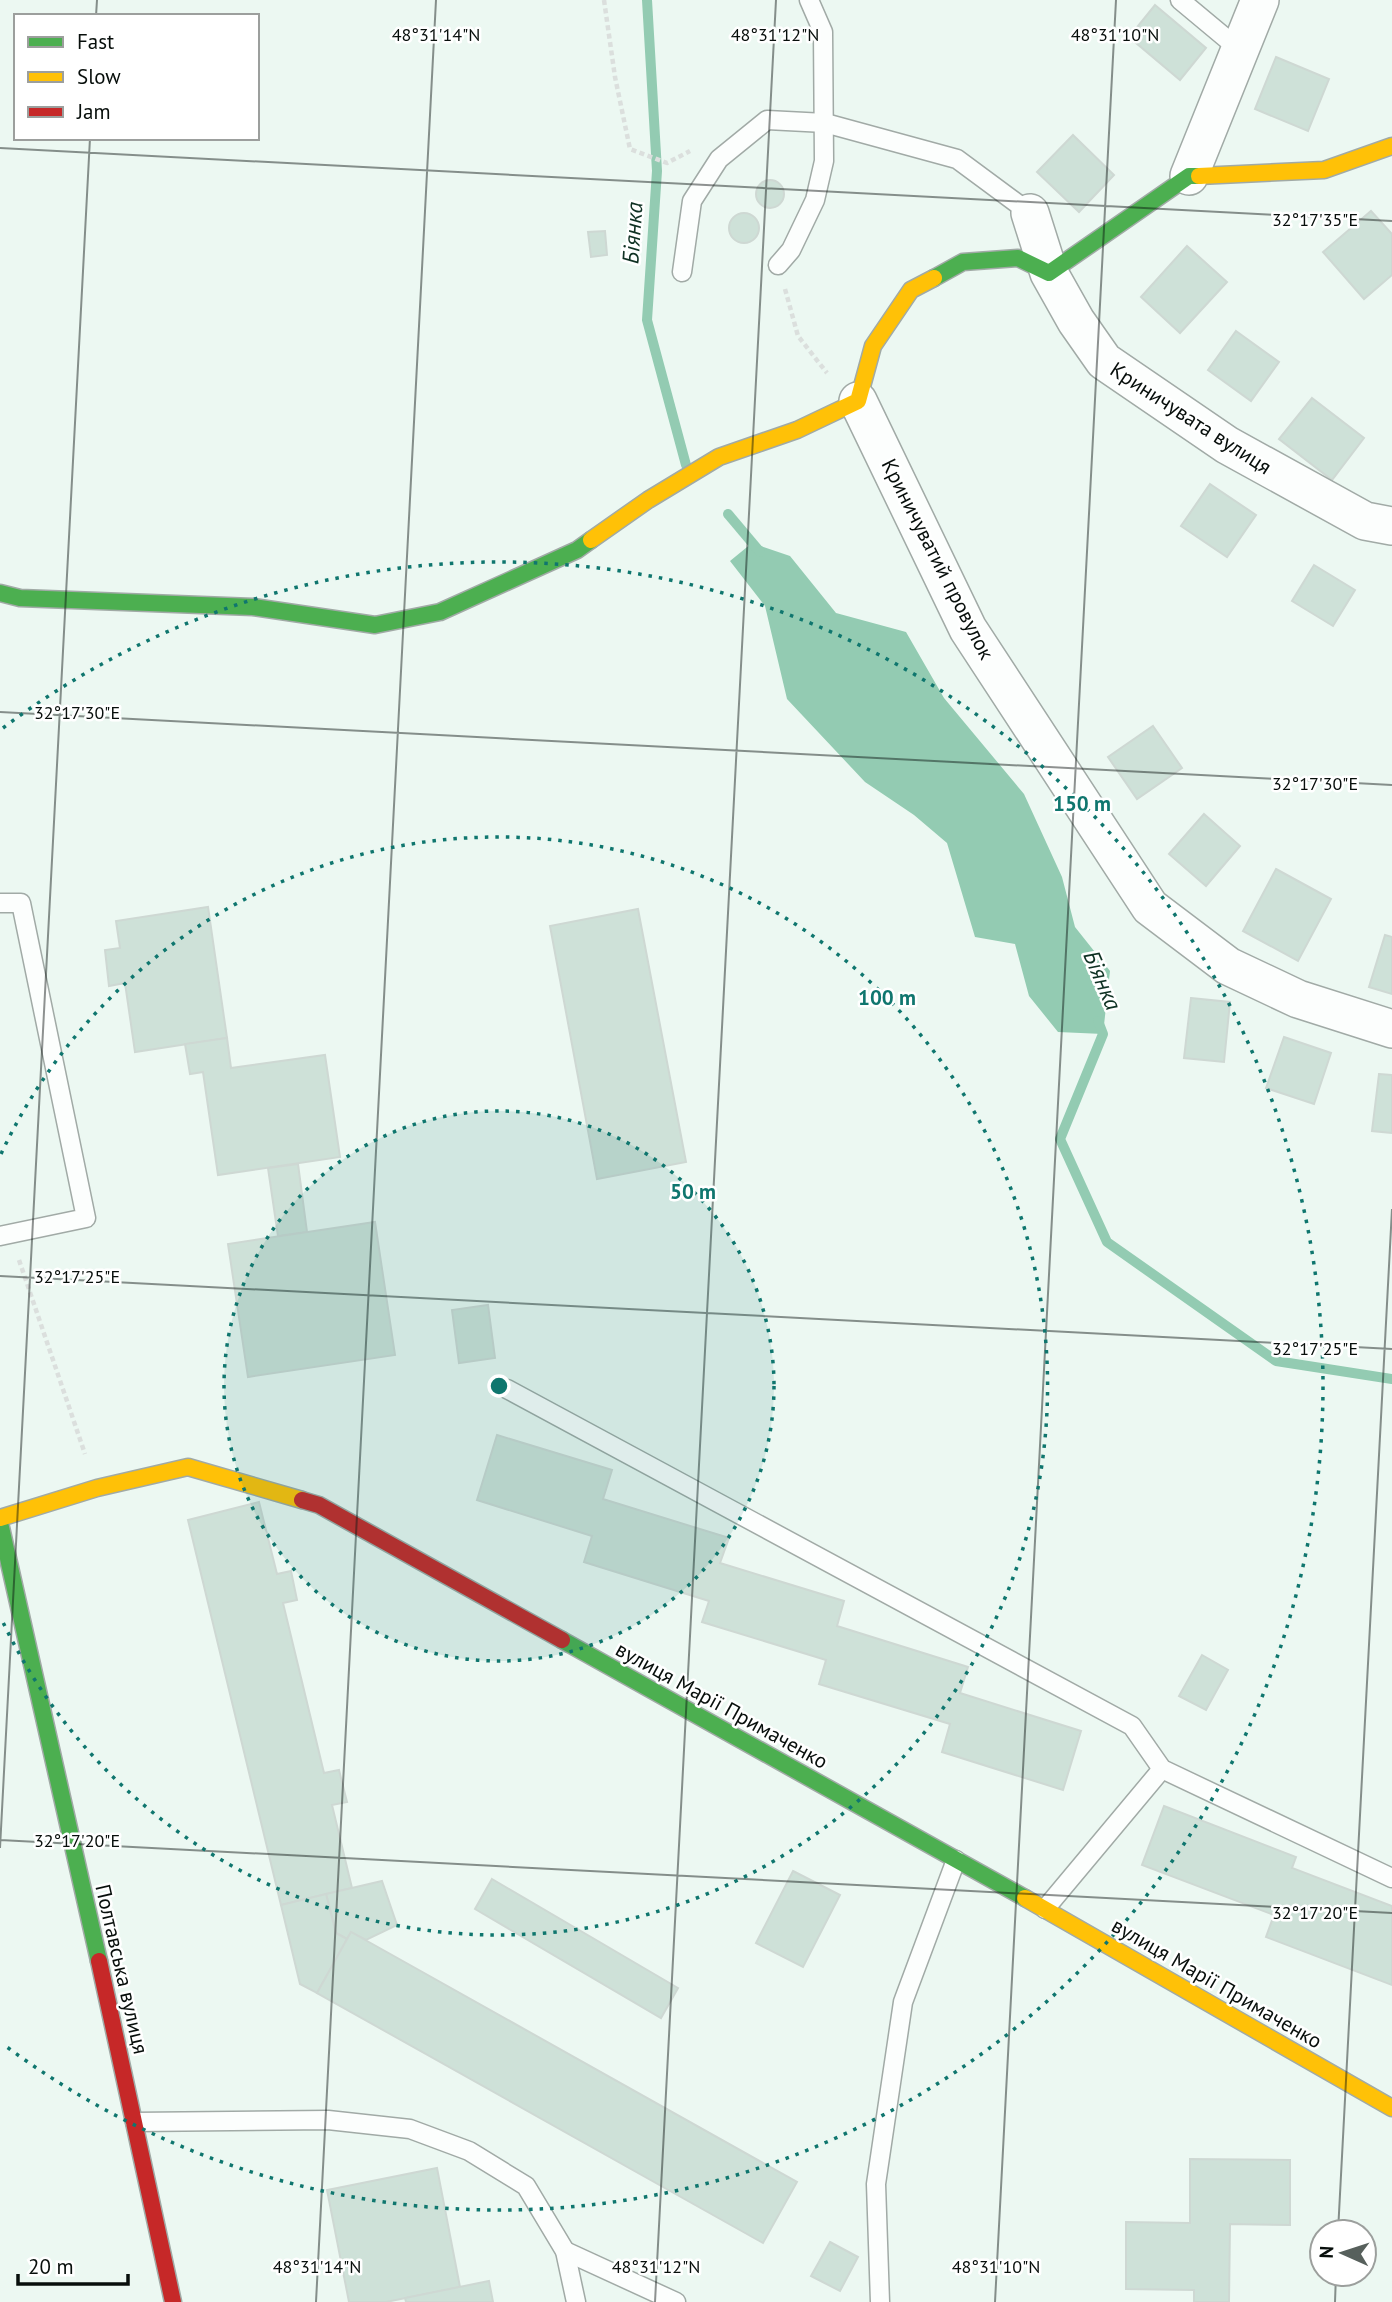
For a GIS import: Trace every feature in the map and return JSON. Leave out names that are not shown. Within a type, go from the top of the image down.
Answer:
[{"type":"street","points":[[1189,176],[1260,0]]},
{"type":"street","points":[[0,593],[20,598],[253,607],[375,625],[440,612],[577,550],[648,500],[719,457],[797,430],[858,401],[873,346],[911,290],[964,262],[1017,258],[1048,273],[1189,176],[1324,170],[1392,146]]},
{"type":"street","name":"Криничувата вулиця","points":[[1030,213],[1048,273],[1104,362],[1227,445],[1365,521],[1392,526]]},
{"type":"street","name":"Криничуватий провулок","points":[[858,401],[968,629],[1150,907],[1228,966],[1298,999],[1392,1029]]},
{"type":"street","name":"вулиця Марії Примаченко","points":[[0,1521],[97,1488],[188,1467],[319,1505],[1045,1909],[1392,2108]]},
{"type":"street","name":"Полтавська вулиця","points":[[0,1521],[173,2302]]},
{"type":"lane","points":[[778,265],[791,250],[814,200],[824,161],[823,32],[809,0]]},
{"type":"lane","points":[[1180,0],[1240,50]]},
{"type":"lane","points":[[682,272],[692,201],[719,159],[767,120],[825,123],[957,159],[1030,213]]},
{"type":"lane","points":[[0,904],[21,903],[86,1218],[5,1234]]},
{"type":"lane","points":[[507,1389],[1132,1726],[1162,1769],[1392,1878]]},
{"type":"lane","points":[[1045,1909],[1162,1769]]},
{"type":"lane","points":[[880,2302],[876,2184],[904,2002],[956,1860]]},
{"type":"lane","points":[[135,2122],[328,2120],[410,2129],[469,2151],[526,2186],[565,2251],[576,2302]]},
{"type":"lane","points":[[565,2251],[676,2302]]},
{"type":"path","points":[[604,0],[615,77],[630,149],[667,163],[696,148],[719,159]]},
{"type":"path","points":[[798,336],[829,376]]},
{"type":"path","points":[[5,1234],[97,1488]]},
{"type":"water","points":[[752,543],[790,556],[836,613],[906,632],[944,698],[1024,794],[1062,877],[1075,927],[1110,971],[1103,1034],[1058,1032],[1029,996],[1015,944],[975,937],[947,843],[914,815],[865,782],[787,699],[765,606],[730,561]]},
{"type":"building","points":[[1155,5],[1206,48],[1180,80],[1129,37]]},
{"type":"building","points":[[1276,57],[1329,79],[1308,131],[1255,109]]},
{"type":"building","points":[[1073,135],[1114,175],[1079,212],[1037,172]]},
{"type":"building","points":[[770,180],[780,184],[784,194],[780,204],[770,208],[760,204],[756,194],[760,184]]},
{"type":"building","points":[[1371,211],[1392,234],[1392,275],[1364,299],[1323,252]]},
{"type":"building","points":[[744,213],[755,217],[759,228],[755,239],[744,243],[733,239],[729,228],[733,217]]},
{"type":"building","points":[[605,231],[607,255],[591,257],[588,232]]},
{"type":"building","points":[[1187,246],[1227,282],[1180,333],[1141,297]]},
{"type":"building","points":[[1236,331],[1279,362],[1251,401],[1208,370]]},
{"type":"building","points":[[1312,398],[1364,438],[1332,480],[1279,439]]},
{"type":"building","points":[[1210,484],[1256,515],[1227,557],[1181,526]]},
{"type":"building","points":[[1314,565],[1355,590],[1333,626],[1292,601]]},
{"type":"building","points":[[1153,726],[1182,768],[1137,799],[1108,757]]},
{"type":"building","points":[[1204,814],[1240,846],[1206,886],[1169,854]]},
{"type":"building","points":[[1276,869],[1331,899],[1298,961],[1243,931]]},
{"type":"building","points":[[208,907],[227,1038],[135,1052],[125,983],[109,986],[105,950],[120,948],[116,921]]},
{"type":"building","points":[[638,909],[686,1162],[597,1179],[550,926]]},
{"type":"building","points":[[1385,935],[1392,937],[1392,994],[1369,987]]},
{"type":"building","points":[[1191,998],[1230,1002],[1224,1062],[1184,1058]]},
{"type":"building","points":[[1284,1037],[1331,1053],[1314,1104],[1266,1088]]},
{"type":"building","points":[[227,1038],[231,1068],[325,1055],[340,1157],[218,1175],[203,1072],[190,1074],[185,1044]]},
{"type":"building","points":[[1379,1074],[1392,1075],[1392,1133],[1372,1131]]},
{"type":"building","points":[[298,1164],[307,1232],[278,1236],[268,1168]]},
{"type":"building","points":[[375,1222],[395,1355],[248,1377],[228,1244]]},
{"type":"building","points":[[488,1305],[495,1358],[459,1363],[452,1310]]},
{"type":"building","points":[[497,1435],[612,1470],[603,1499],[729,1538],[720,1563],[844,1601],[837,1626],[968,1667],[960,1693],[1081,1731],[1063,1790],[942,1752],[950,1724],[819,1684],[826,1660],[702,1622],[709,1601],[584,1562],[592,1536],[477,1500]]},
{"type":"building","points":[[259,1502],[277,1574],[291,1571],[297,1600],[283,1603],[324,1773],[339,1770],[347,1802],[332,1805],[352,1888],[281,1905],[188,1520]]},
{"type":"building","points":[[1202,1655],[1228,1670],[1206,1710],[1179,1696]]},
{"type":"building","points":[[1164,1806],[1296,1857],[1292,1868],[1392,1906],[1392,1985],[1266,1937],[1274,1915],[1142,1865]]},
{"type":"building","points":[[793,1871],[840,1895],[803,1967],[756,1943]]},
{"type":"building","points":[[492,1879],[678,1988],[661,2018],[475,1909]]},
{"type":"building","points":[[382,1881],[397,1925],[366,1940],[351,1932],[347,1939],[336,1933],[326,1894]]},
{"type":"building","points":[[326,1894],[336,1933],[347,1939],[317,1993],[300,1984],[281,1905]]},
{"type":"building","points":[[351,1932],[797,2182],[763,2243],[317,1993]]},
{"type":"building","points":[[1190,2159],[1290,2160],[1290,2225],[1230,2224],[1229,2302],[1194,2302],[1194,2290],[1126,2289],[1126,2222],[1190,2223]]},
{"type":"building","points":[[437,2168],[460,2287],[386,2302],[349,2302],[327,2190]]},
{"type":"building","points":[[830,2242],[858,2257],[840,2291],[811,2276]]},
{"type":"building","points":[[489,2281],[493,2302],[406,2302],[405,2298]]},
{"type":"waterway","name":"Біянка","points":[[647,0],[657,171],[647,320],[686,465]]},
{"type":"waterway","name":"Біянка","points":[[728,514],[760,552]]},
{"type":"waterway","name":"Біянка","points":[[1098,1021],[1103,1034],[1060,1139],[1107,1242],[1276,1361],[1392,1379]]},
{"type":"traffic: fast","points":[[934,278],[963,262],[1018,258],[1049,273],[1189,176],[1199,176]]},
{"type":"traffic: fast","points":[[0,593],[20,598],[253,607],[375,625],[440,612],[577,550],[591,540]]},
{"type":"traffic: fast","points":[[0,1523],[99,1961]]},
{"type":"traffic: fast","points":[[562,1640],[1025,1898]]},
{"type":"traffic: slow","points":[[1199,176],[1324,170],[1392,146]]},
{"type":"traffic: slow","points":[[591,540],[648,500],[719,457],[797,430],[858,401],[873,346],[911,290],[934,278]]},
{"type":"traffic: slow","points":[[0,1518],[97,1488],[188,1467],[302,1500]]},
{"type":"traffic: slow","points":[[1025,1898],[1392,2108]]},
{"type":"traffic: jam","points":[[302,1500],[319,1505],[562,1640]]},
{"type":"traffic: jam","points":[[99,1961],[173,2302]]}]
